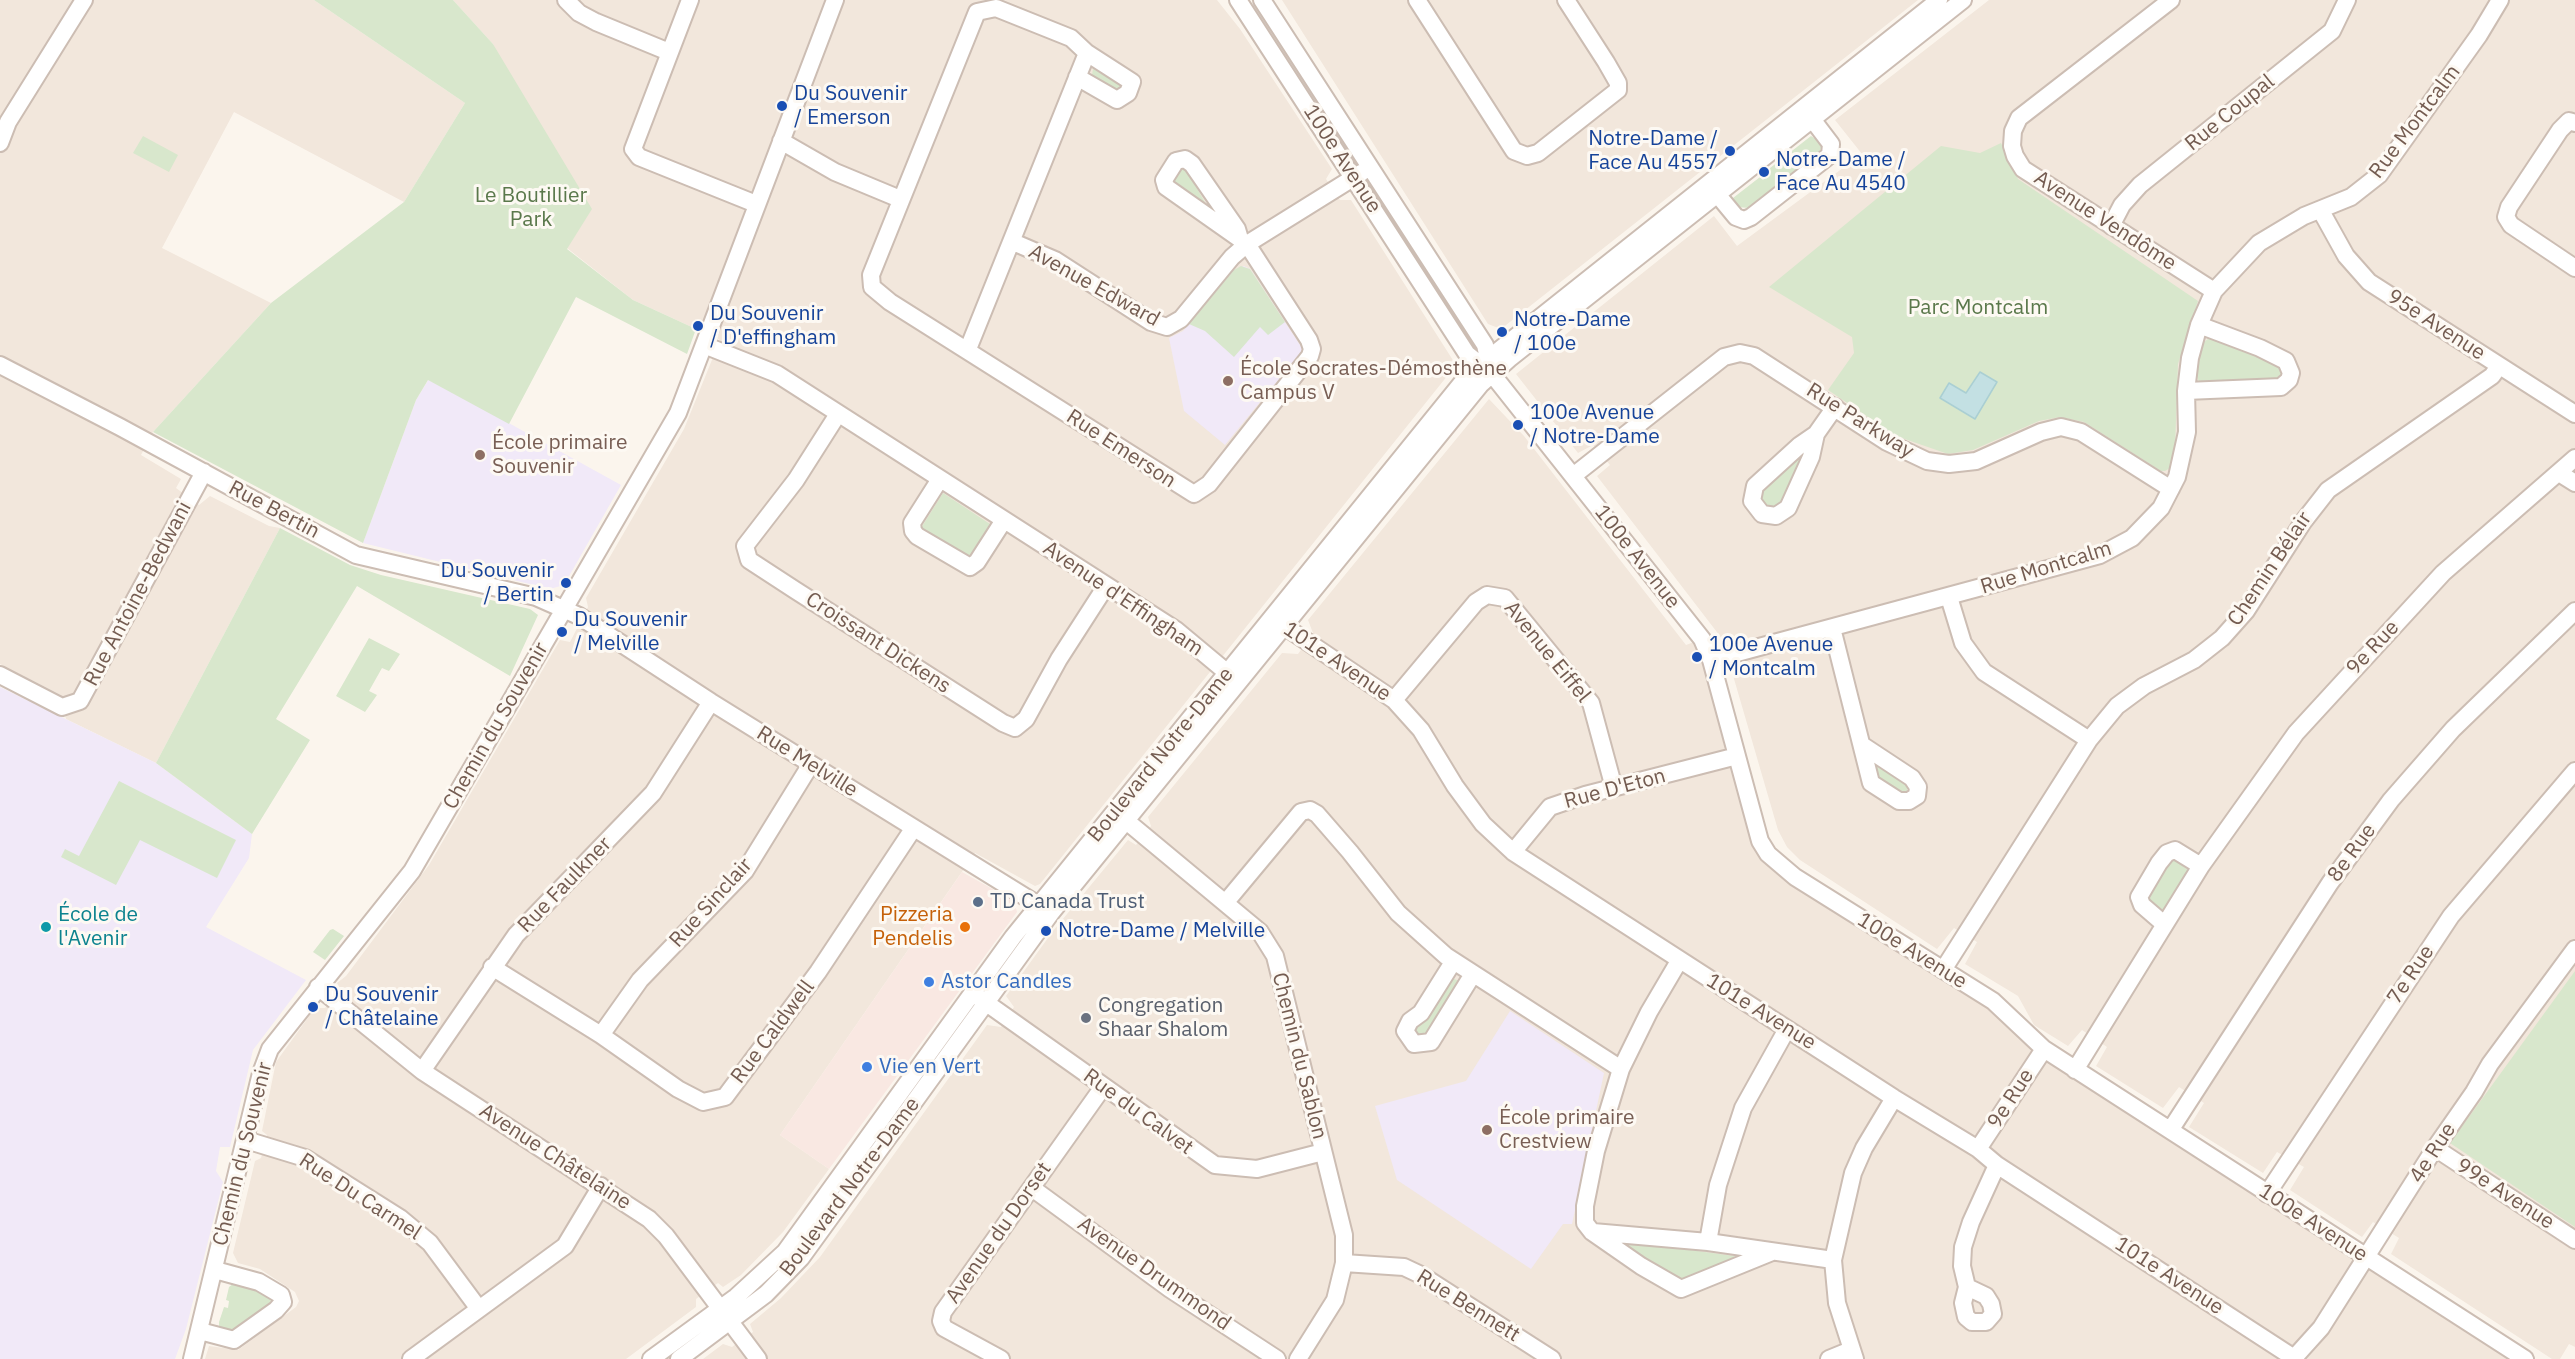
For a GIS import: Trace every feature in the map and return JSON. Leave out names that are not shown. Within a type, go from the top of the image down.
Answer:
[{"type":"street","points":[[0,143],[4,119],[84,0]]},
{"type":"street","points":[[566,0],[579,13],[596,22],[669,52]]},
{"type":"street","points":[[690,0],[634,143],[635,153],[657,165],[756,204]]},
{"type":"street","name":"Chemin du Souvenir","points":[[192,1359],[270,1049],[412,872],[678,412],[835,0]]},
{"type":"street","name":"100e Avenue","points":[[1262,0],[1485,345],[1486,366]]},
{"type":"street","points":[[1417,0],[1514,151],[1527,156],[1538,153],[1618,90],[1618,83],[1606,62],[1566,0]]},
{"type":"street","name":"Boulevard Notre-Dame","points":[[651,1359],[761,1276],[791,1244],[980,998],[1045,909],[1486,366],[1712,189],[1939,0]]},
{"type":"street","name":"Boulevard Notre-Dame","points":[[1712,189],[1812,119],[1963,0]]},
{"type":"street","name":"Avenue Vendôme","points":[[2171,0],[2019,118],[2013,131],[2012,146],[2023,169],[2214,291]]},
{"type":"street","name":"Rue Coupal","points":[[2111,226],[2122,205],[2140,185],[2332,31],[2346,0]]},
{"type":"street","name":"Rue Montcalm","points":[[1711,660],[2100,555],[2132,538],[2150,521],[2171,489],[2184,457],[2187,432],[2186,391],[2190,358],[2199,325],[2214,291],[2259,243],[2284,226],[2321,211],[2366,188],[2391,161],[2479,35],[2500,0]]},
{"type":"street","name":"100e Avenue","points":[[1240,1],[1467,354],[1486,366],[1702,639],[1711,660],[1760,841],[1768,854],[1795,877],[1993,1001],[2044,1049],[2075,1070],[2525,1359]]},
{"type":"street","name":"Rue Emerson","points":[[1077,77],[1118,100],[1128,93],[1132,82],[1087,53],[1071,38],[996,9],[977,12],[900,199],[871,275],[872,287],[890,302],[968,349],[1194,494],[1209,484],[1310,356],[1312,349],[1244,242]]},
{"type":"street","points":[[968,349],[1013,242],[1087,53]]},
{"type":"street","points":[[1712,189],[1736,217],[1747,219],[1830,155],[1832,147],[1812,119]]},
{"type":"street","points":[[2575,123],[2569,121],[2560,130],[2509,207],[2506,217],[2511,225],[2575,268]]},
{"type":"street","points":[[781,141],[835,172],[900,199]]},
{"type":"street","points":[[1185,159],[1192,164],[1244,242],[1230,235],[1202,210],[1166,187],[1164,180],[1176,161],[1185,159]]},
{"type":"street","name":"Avenue Edward","points":[[1013,242],[1055,260],[1162,327],[1172,325],[1181,319],[1244,242],[1370,167]]},
{"type":"street","name":"95e Avenue","points":[[2321,211],[2346,256],[2369,282],[2575,414]]},
{"type":"street","points":[[2186,391],[2281,387],[2289,380],[2291,373],[2286,361],[2260,348],[2199,325]]},
{"type":"street","name":"Avenue d'Effingham","points":[[704,345],[772,371],[1176,630],[1233,677]]},
{"type":"street","name":"Rue Parkway","points":[[1573,476],[1724,357],[1740,353],[1754,356],[1907,453],[1927,461],[1949,464],[1976,461],[2041,432],[2061,427],[2081,432],[2171,489]]},
{"type":"street","name":"Rue Bertin","points":[[0,365],[365,558],[536,597],[564,609]]},
{"type":"street","name":"Chemin Bélair","points":[[1943,970],[2089,740],[2126,699],[2144,686],[2194,660],[2222,638],[2246,611],[2303,522],[2328,489],[2492,376],[2499,366]]},
{"type":"street","points":[[1816,434],[1812,457],[1788,508],[1776,516],[1762,514],[1752,501],[1755,486],[1800,445],[1816,434],[1835,407]]},
{"type":"street","name":"Croissant Dickens","points":[[838,414],[790,488],[745,546],[749,560],[804,596],[1003,723],[1015,728],[1026,719],[1059,659],[1106,586]]},
{"type":"street","name":"9e Rue","points":[[2075,1070],[2201,866],[2296,733],[2443,573],[2575,458]]},
{"type":"street","name":"Rue Antoine-Bedwani","points":[[0,675],[62,707],[80,701],[204,472]]},
{"type":"street","points":[[2559,473],[2575,483]]},
{"type":"street","points":[[940,479],[912,523],[913,531],[917,536],[970,567],[977,562],[1004,520]]},
{"type":"street","name":"Avenue Eiffel","points":[[1394,700],[1476,602],[1487,595],[1505,598],[1591,703],[1614,788]]},
{"type":"street","points":[[1949,597],[1963,644],[1984,672],[2089,740]]},
{"type":"street","name":"Rue Melville","points":[[564,609],[913,829],[1045,909]]},
{"type":"street","name":"8e Rue","points":[[2171,1130],[2330,883],[2391,800],[2453,729],[2572,617]]},
{"type":"street","name":"101e Avenue","points":[[1278,622],[1394,700],[1421,730],[1455,786],[1483,824],[1513,852],[1679,961],[1978,1149],[1997,1165],[2293,1358]]},
{"type":"street","points":[[1832,628],[1862,745]]},
{"type":"street","name":"Rue Faulkner","points":[[422,1071],[516,935],[653,793],[711,702]]},
{"type":"street","name":"Rue D'Eton","points":[[1513,852],[1550,807],[1737,756]]},
{"type":"street","name":"Rue Sinclair","points":[[601,1035],[640,980],[745,871],[811,764]]},
{"type":"street","name":"7e Rue","points":[[2267,1194],[2451,916],[2575,771]]},
{"type":"street","points":[[1226,902],[1301,812],[1310,810],[1317,814],[1350,852],[1398,912],[1453,962],[1621,1069]]},
{"type":"street","name":"Chemin du Sablon","points":[[1121,816],[1260,932],[1275,956],[1344,1235],[1344,1263],[1335,1300],[1298,1359]]},
{"type":"street","name":"Rue Caldwell","points":[[492,967],[601,1035],[694,1098],[703,1102],[724,1097],[818,972],[913,829]]},
{"type":"street","points":[[2164,924],[2142,905],[2139,897],[2159,863],[2167,853],[2175,850],[2201,866]]},
{"type":"street","name":"4e Rue","points":[[2293,1358],[2321,1328],[2490,1064],[2575,949]]},
{"type":"street","points":[[1679,961],[1649,1012],[1621,1069],[1596,1151],[1585,1206],[1585,1223],[1592,1232],[1641,1266],[1681,1289],[1772,1252]]},
{"type":"street","points":[[1453,962],[1420,1013],[1410,1021],[1405,1031],[1414,1044],[1431,1042],[1473,974]]},
{"type":"street","name":"Avenue Châtelaine","points":[[318,987],[422,1071],[601,1186],[657,1226],[758,1359]]},
{"type":"street","name":"Boulevard Notre-Dame","points":[[679,1359],[730,1323],[783,1278],[812,1244],[980,998]]},
{"type":"street","name":"Rue du Calvet","points":[[980,998],[1103,1088],[1215,1165],[1257,1169],[1323,1152]]},
{"type":"street","points":[[1708,1242],[1708,1228],[1718,1185],[1743,1108],[1787,1029]]},
{"type":"street","name":"9e Rue","points":[[1978,1149],[2044,1049]]},
{"type":"street","name":"Avenue du Dorset","points":[[1001,1359],[944,1328],[941,1321],[949,1304],[1103,1088]]},
{"type":"street","points":[[1828,1359],[1853,1355],[1837,1303],[1833,1260],[1853,1173],[1864,1148],[1894,1098]]},
{"type":"street","name":"Rue Du Carmel","points":[[246,1140],[313,1162],[400,1218],[430,1243],[479,1309]]},
{"type":"street","name":"99e Avenue","points":[[2435,1148],[2575,1240]]},
{"type":"street","points":[[1967,1287],[1962,1266],[1963,1247],[1971,1222],[1997,1165]]},
{"type":"street","points":[[411,1359],[566,1246],[601,1186]]},
{"type":"street","name":"Avenue Drummond","points":[[1032,1188],[1170,1288],[1277,1359]]},
{"type":"street","points":[[1592,1232],[1708,1242],[1833,1260]]},
{"type":"street","name":"Rue Bennett","points":[[1344,1263],[1404,1267],[1421,1275],[1552,1359]]},
{"type":"street","name":"Chemin du Souvenir","points":[[200,1331],[234,1340],[276,1310],[283,1302],[281,1295],[259,1282],[215,1270]]},
{"type":"shaded area","points":[[0,0],[314,0],[465,103],[404,202],[234,112],[162,248],[271,303],[153,432],[141,455],[181,479],[176,488],[199,505],[210,496],[269,526],[280,528],[156,763],[66,719],[61,695],[0,664]]},
{"type":"shaded area","points":[[453,0],[1217,0],[1240,29],[1332,169],[1326,179],[1340,200],[1351,200],[1456,365],[1040,884],[1035,886],[975,853],[780,1135],[829,1169],[783,1232],[741,1275],[723,1287],[718,1283],[696,1299],[696,1307],[626,1359],[205,1359],[209,1346],[238,1350],[296,1307],[299,1301],[295,1292],[260,1269],[238,1263],[233,1253],[255,1161],[261,1158],[267,1135],[262,1131],[276,1062],[315,1008],[325,1008],[341,991],[337,983],[346,976],[429,865],[560,640],[570,642],[588,607],[586,598],[684,429],[720,340],[633,300],[567,248],[493,44]]},
{"type":"shaded area","points":[[1282,0],[1918,0],[1501,329],[1488,324]]},
{"type":"shaded area","points":[[1989,0],[2575,0],[2575,1347],[2569,1344],[2560,1359],[2552,1359],[2391,1254],[2399,1238],[2373,1222],[2362,1237],[2290,1190],[2304,1167],[2277,1152],[2263,1173],[2189,1127],[2204,1103],[2179,1087],[2163,1108],[2096,1066],[2107,1047],[2082,1030],[2068,1046],[2034,1025],[2018,996],[1965,964],[1977,942],[1954,928],[1937,949],[1800,860],[1787,847],[1778,830],[1732,672],[1746,667],[1736,638],[1723,640],[1597,476],[1610,465],[1593,445],[1578,453],[1516,374],[1714,216],[1737,246],[1862,154],[1835,120]]},
{"type":"shaded area","name":"École Socrates-Démosthène Campus V","points":[[1244,266],[1250,269],[1302,348],[1225,445],[1184,411],[1169,338],[1183,331],[1234,270]]},
{"type":"shaded area","name":"École primaire Souvenir","points":[[429,379],[621,485],[564,585],[550,589],[363,543],[416,400]]},
{"type":"shaded area","points":[[1489,399],[1524,436],[1686,645],[1702,639],[1771,852],[1940,972],[2510,1359],[703,1359],[723,1344],[732,1347],[753,1332],[750,1324],[781,1298],[820,1257],[987,1025],[1001,1027],[1014,1007],[1006,996],[1053,931],[1128,840],[1136,845],[1151,826],[1148,817],[1282,653],[1298,654],[1313,633],[1308,620]]},
{"type":"shaded area","points":[[0,687],[156,763],[252,834],[249,858],[206,927],[306,980],[253,1050],[230,1147],[220,1147],[216,1171],[223,1182],[186,1329],[175,1359],[0,1359]]},
{"type":"shaded area","points":[[962,872],[1014,901],[1017,912],[829,1169],[780,1135]]},
{"type":"shaded area","name":"École primaire Crestview","points":[[1510,1011],[1604,1073],[1572,1224],[1563,1224],[1531,1269],[1397,1180],[1375,1106],[1466,1081]]},
{"type":"green space","name":"Le Boutillier Park","points":[[314,0],[453,0],[493,44],[592,209],[567,249],[633,300],[696,329],[687,354],[576,297],[509,424],[428,380],[416,400],[363,543],[153,432],[271,303],[404,202],[465,103]]},
{"type":"green space","points":[[1093,69],[1121,85],[1122,88],[1117,91],[1092,75]]},
{"type":"green space","points":[[143,136],[178,155],[169,172],[133,153]]},
{"type":"green space","points":[[1811,136],[1822,143],[1820,152],[1749,208],[1737,207],[1733,198],[1760,177],[1763,180],[1767,176],[1765,172]]},
{"type":"green space","name":"Parc Montcalm","points":[[2001,143],[2018,179],[2198,301],[2178,364],[2175,449],[2170,468],[2165,471],[2161,471],[2084,422],[2060,417],[2039,421],[1973,450],[1948,454],[1896,436],[1828,390],[1854,353],[1852,337],[1769,287],[1941,146],[1980,153]]},
{"type":"green space","points":[[1181,168],[1185,168],[1206,204],[1173,182]]},
{"type":"green space","points":[[1241,266],[1250,269],[1285,322],[1268,335],[1260,327],[1234,357],[1205,331],[1189,324],[1234,270]]},
{"type":"green space","points":[[2209,338],[2277,365],[2284,374],[2278,382],[2199,382],[2196,373],[2199,352],[2203,343]]},
{"type":"green space","points":[[1805,449],[1782,505],[1775,510],[1761,506],[1758,492]]},
{"type":"green space","points":[[943,493],[990,524],[969,557],[964,557],[921,528]]},
{"type":"green space","points":[[280,528],[350,565],[381,575],[530,609],[538,615],[510,676],[357,586],[276,719],[310,740],[252,834],[156,763]]},
{"type":"green space","points":[[369,638],[400,654],[389,671],[382,668],[369,691],[377,695],[365,712],[336,696]]},
{"type":"green space","points":[[1873,761],[1907,783],[1907,792],[1900,793],[1877,778]]},
{"type":"green space","points":[[119,781],[236,840],[217,878],[140,840],[116,885],[61,857],[65,849],[79,856]]},
{"type":"green space","points":[[2173,858],[2189,871],[2165,911],[2160,911],[2147,903],[2145,896],[2168,861]]},
{"type":"green space","points":[[333,929],[344,936],[325,960],[313,952]]},
{"type":"green space","points":[[2575,971],[2575,1227],[2450,1143]]},
{"type":"green space","points":[[1452,978],[1459,981],[1426,1037],[1421,1039],[1412,1029]]},
{"type":"green space","points":[[1626,1241],[1734,1256],[1736,1259],[1687,1280],[1677,1279],[1623,1246]]},
{"type":"green space","points":[[234,1283],[254,1288],[271,1300],[269,1305],[231,1332],[219,1327],[219,1322],[224,1307],[228,1308],[229,1301],[226,1300],[229,1287]]},
{"type":"water","points":[[1980,372],[1997,382],[1975,419],[1940,398],[1949,383],[1966,393]]},
{"type":"place","name":"Du Souvenir / Emerson","points":[[782,106]]},
{"type":"place","name":"Notre-Dame / Face Au 4557","points":[[1730,151]]},
{"type":"place","name":"Notre-Dame / Face Au 4540","points":[[1764,172]]},
{"type":"place","name":"Du Souvenir / D'effingham","points":[[698,326]]},
{"type":"place","name":"Notre-Dame / 100e","points":[[1502,332]]},
{"type":"place","name":"École Socrates-Démosthène Campus V","points":[[1228,381]]},
{"type":"place","name":"100e Avenue / Notre-Dame","points":[[1518,425]]},
{"type":"place","name":"École primaire Souvenir","points":[[480,455]]},
{"type":"place","name":"Du Souvenir / Bertin","points":[[566,583]]},
{"type":"place","name":"Du Souvenir / Melville","points":[[562,632]]},
{"type":"place","name":"100e Avenue / Montcalm","points":[[1697,657]]},
{"type":"place","name":"TD Canada Trust","points":[[978,902]]},
{"type":"place","name":"École de l'Avenir","points":[[46,927]]},
{"type":"place","name":"Pizzeria Pendelis","points":[[965,927]]},
{"type":"place","name":"Notre-Dame / Melville","points":[[1046,931]]},
{"type":"place","name":"Astor Candles","points":[[929,982]]},
{"type":"place","name":"Du Souvenir / Châtelaine","points":[[313,1007]]},
{"type":"place","name":"Congregation Shaar Shalom","points":[[1086,1018]]},
{"type":"place","name":"Vie en Vert","points":[[867,1067]]},
{"type":"place","name":"École primaire Crestview","points":[[1487,1130]]}]
